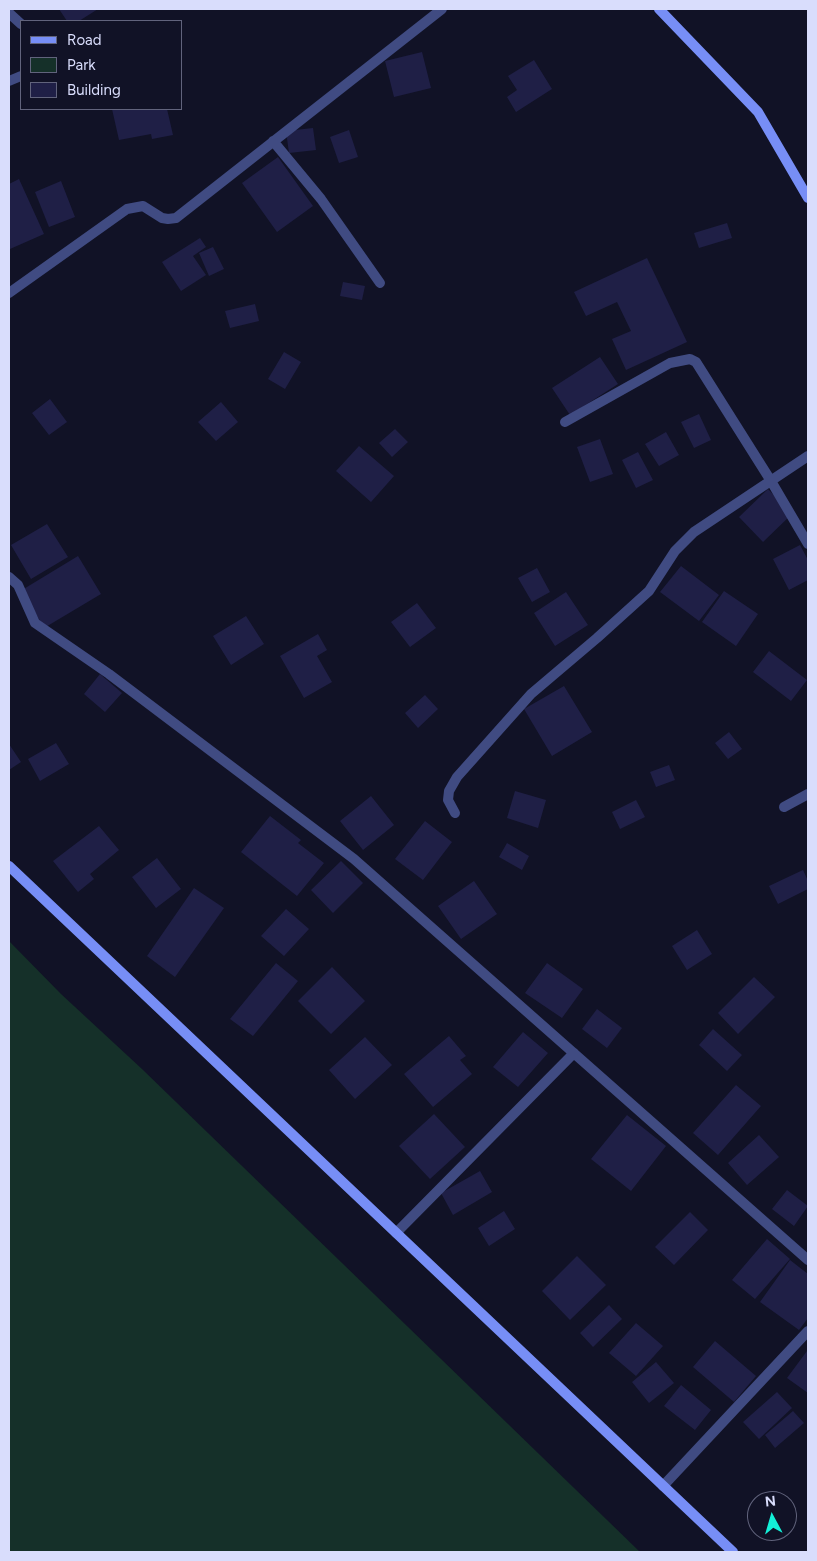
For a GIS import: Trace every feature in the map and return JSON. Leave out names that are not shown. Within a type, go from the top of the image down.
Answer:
[{"type":"main road","points":[[659,9],[758,112],[808,198]]},
{"type":"main road","points":[[9,866],[733,1552]]},
{"type":"street","points":[[9,293],[127,209],[143,206],[162,218],[176,218],[442,9]]},
{"type":"street","points":[[9,13],[20,23]]},
{"type":"street","points":[[273,141],[321,199],[380,283]]},
{"type":"street","points":[[565,422],[670,363],[690,359],[696,362],[771,481],[808,544]]},
{"type":"street","points":[[455,813],[448,800],[449,791],[457,777],[531,694],[649,591],[676,551],[694,532],[808,456]]},
{"type":"street","points":[[9,577],[18,585],[35,623],[117,680],[354,859],[808,1260]]},
{"type":"street","points":[[784,807],[808,794]]},
{"type":"street","points":[[396,1233],[574,1053]]},
{"type":"street","points":[[663,1486],[808,1331]]},
{"type":"green space","points":[[9,941],[61,994],[142,1069],[640,1552],[9,1552]]},
{"type":"building","points":[[59,9],[98,9],[81,20],[66,20]]},
{"type":"building","points":[[422,52],[431,88],[394,97],[385,61]]},
{"type":"building","points":[[534,60],[552,89],[516,112],[507,97],[517,90],[508,76]]},
{"type":"building","points":[[112,110],[167,110],[173,135],[152,139],[151,134],[119,140]]},
{"type":"building","points":[[313,128],[316,150],[289,153],[286,131]]},
{"type":"building","points":[[349,130],[358,157],[339,163],[330,137]]},
{"type":"building","points":[[278,157],[313,206],[277,232],[242,183]]},
{"type":"building","points":[[19,179],[44,234],[10,249],[9,184]]},
{"type":"building","points":[[61,181],[75,217],[49,227],[35,192]]},
{"type":"building","points":[[727,223],[732,238],[699,248],[694,233]]},
{"type":"building","points":[[200,238],[206,247],[193,256],[206,275],[181,291],[162,262]]},
{"type":"building","points":[[213,247],[224,269],[209,276],[199,253]]},
{"type":"building","points":[[647,258],[687,342],[626,370],[612,339],[631,331],[617,302],[586,316],[574,292]]},
{"type":"building","points":[[343,282],[365,286],[362,300],[340,296]]},
{"type":"building","points":[[255,304],[259,321],[230,328],[225,311]]},
{"type":"building","points":[[284,352],[301,362],[285,389],[268,379]]},
{"type":"building","points":[[600,357],[618,384],[570,415],[552,388]]},
{"type":"building","points":[[50,399],[67,422],[49,435],[32,413]]},
{"type":"building","points":[[221,402],[238,422],[216,441],[198,422]]},
{"type":"building","points":[[699,414],[711,440],[694,448],[681,422]]},
{"type":"building","points":[[395,429],[408,442],[392,457],[379,443]]},
{"type":"building","points":[[666,432],[679,455],[659,466],[645,444]]},
{"type":"building","points":[[600,439],[613,474],[590,482],[577,447]]},
{"type":"building","points":[[359,446],[394,476],[371,502],[336,471]]},
{"type":"building","points":[[638,452],[653,480],[636,488],[622,460]]},
{"type":"building","points":[[768,489],[792,514],[763,542],[739,517]]},
{"type":"building","points":[[47,524],[68,557],[31,579],[11,545]]},
{"type":"building","points":[[800,545],[808,560],[808,580],[789,590],[773,559]]},
{"type":"building","points":[[78,556],[101,594],[44,628],[22,590]]},
{"type":"building","points":[[681,566],[719,595],[699,621],[660,592]]},
{"type":"building","points":[[537,568],[550,592],[532,602],[518,578]]},
{"type":"building","points":[[724,591],[758,614],[736,646],[702,622]]},
{"type":"building","points":[[566,592],[588,625],[555,646],[534,613]]},
{"type":"building","points":[[417,603],[436,628],[410,647],[391,622]]},
{"type":"building","points":[[246,616],[264,644],[231,665],[213,636]]},
{"type":"building","points":[[318,634],[327,650],[317,656],[332,682],[304,698],[280,656]]},
{"type":"building","points":[[769,651],[807,680],[791,701],[753,672]]},
{"type":"building","points":[[100,674],[122,693],[105,712],[84,694]]},
{"type":"building","points":[[564,686],[592,732],[552,756],[524,709]]},
{"type":"building","points":[[425,695],[438,709],[418,728],[405,713]]},
{"type":"building","points":[[729,732],[742,749],[728,759],[715,743]]},
{"type":"building","points":[[56,743],[69,764],[40,781],[28,759]]},
{"type":"building","points":[[9,744],[21,762],[9,770]]},
{"type":"building","points":[[669,765],[675,780],[656,787],[650,772]]},
{"type":"building","points":[[515,791],[546,800],[538,828],[507,818]]},
{"type":"building","points":[[371,796],[394,825],[363,850],[340,821]]},
{"type":"building","points":[[636,800],[645,817],[620,829],[612,812]]},
{"type":"building","points":[[270,816],[301,840],[298,843],[324,863],[297,896],[241,852]]},
{"type":"building","points":[[425,821],[452,842],[423,880],[395,859]]},
{"type":"building","points":[[99,826],[119,850],[90,874],[94,879],[78,892],[53,861]]},
{"type":"building","points":[[507,843],[529,856],[522,870],[499,857]]},
{"type":"building","points":[[157,858],[181,889],[156,908],[132,877]]},
{"type":"building","points":[[341,861],[363,883],[333,913],[311,890]]},
{"type":"building","points":[[803,870],[808,881],[808,889],[778,904],[769,886]]},
{"type":"building","points":[[474,881],[497,914],[461,939],[438,906]]},
{"type":"building","points":[[194,888],[224,908],[175,977],[147,956]]},
{"type":"building","points":[[286,909],[309,929],[284,956],[261,936]]},
{"type":"building","points":[[697,930],[712,954],[687,970],[672,946]]},
{"type":"building","points":[[276,963],[298,981],[253,1036],[230,1019]]},
{"type":"building","points":[[547,963],[583,989],[562,1018],[525,993]]},
{"type":"building","points":[[332,967],[365,1001],[331,1034],[298,1001]]},
{"type":"building","points":[[754,977],[775,997],[738,1034],[718,1013]]},
{"type":"building","points":[[597,1009],[622,1028],[607,1048],[582,1029]]},
{"type":"building","points":[[713,1029],[742,1055],[727,1071],[699,1045]]},
{"type":"building","points":[[523,1032],[548,1053],[518,1087],[493,1067]]},
{"type":"building","points":[[449,1036],[466,1056],[460,1060],[472,1074],[433,1107],[404,1074]]},
{"type":"building","points":[[365,1037],[392,1065],[355,1099],[329,1070]]},
{"type":"building","points":[[736,1085],[761,1106],[718,1155],[693,1133]]},
{"type":"building","points":[[434,1114],[465,1147],[430,1179],[399,1146]]},
{"type":"building","points":[[627,1115],[666,1146],[631,1191],[591,1159]]},
{"type":"building","points":[[759,1135],[779,1157],[747,1185],[728,1163]]},
{"type":"building","points":[[480,1171],[492,1192],[453,1215],[441,1193]]},
{"type":"building","points":[[787,1190],[808,1206],[794,1226],[772,1209]]},
{"type":"building","points":[[504,1211],[515,1229],[489,1246],[478,1228]]},
{"type":"building","points":[[690,1212],[708,1230],[674,1265],[655,1247]]},
{"type":"building","points":[[767,1239],[790,1259],[755,1299],[732,1280]]},
{"type":"building","points":[[577,1256],[606,1285],[570,1320],[542,1291]]},
{"type":"building","points":[[790,1260],[808,1274],[808,1318],[799,1330],[760,1302]]},
{"type":"building","points":[[609,1305],[622,1319],[593,1347],[580,1333]]},
{"type":"building","points":[[636,1323],[663,1346],[636,1376],[609,1353]]},
{"type":"building","points":[[715,1341],[756,1376],[734,1402],[693,1367]]},
{"type":"building","points":[[808,1352],[808,1393],[787,1378]]},
{"type":"building","points":[[656,1362],[674,1383],[649,1403],[632,1382]]},
{"type":"building","points":[[681,1385],[711,1410],[695,1430],[664,1406]]},
{"type":"building","points":[[777,1392],[792,1408],[759,1439],[743,1422]]},
{"type":"building","points":[[793,1411],[804,1423],[775,1448],[765,1435]]}]
